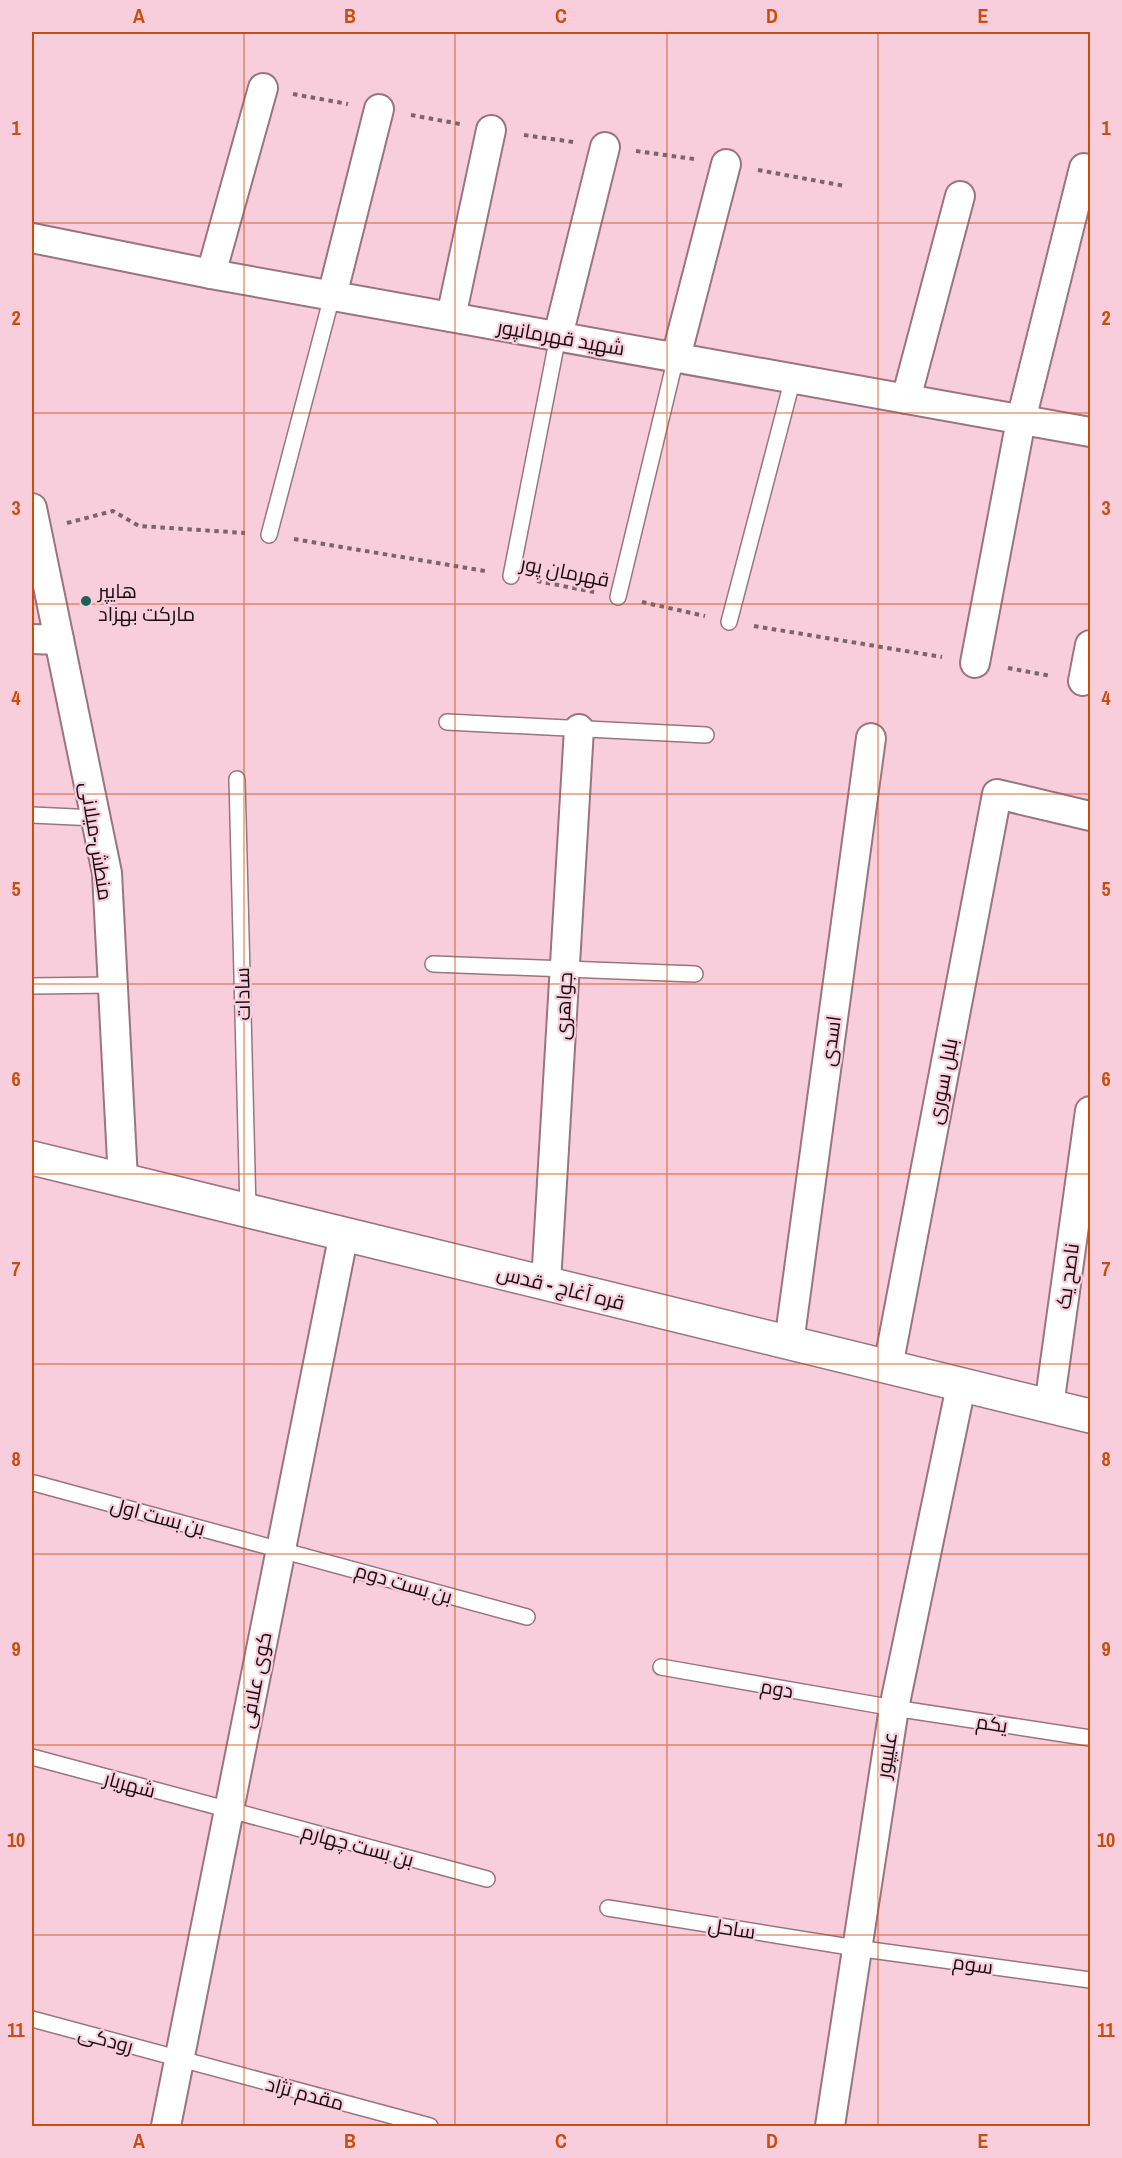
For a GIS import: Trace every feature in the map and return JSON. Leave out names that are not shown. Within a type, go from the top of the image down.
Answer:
[{"type":"main road","name":"قره آغاج - قدس","points":[[32,1158],[1090,1416]]},
{"type":"street","points":[[211,274],[263,88]]},
{"type":"street","points":[[332,296],[379,109]]},
{"type":"street","points":[[451,317],[491,130]]},
{"type":"street","points":[[558,336],[605,147]]},
{"type":"street","points":[[676,357],[726,164]]},
{"type":"street","points":[[975,663],[1021,420],[1083,168]]},
{"type":"street","points":[[906,399],[960,196]]},
{"type":"street","name":"شهید قهرمانپور","points":[[32,238],[211,274],[1090,432]]},
{"type":"street","name":"منطش-میلانی","points":[[34,520],[45,639],[96,818],[106,873],[123,1180]]},
{"type":"street","points":[[1083,681],[1090,645]]},
{"type":"street","name":"جواهری","points":[[546,1283],[579,729]]},
{"type":"street","name":"اسدی","points":[[789,1343],[871,738]]},
{"type":"street","name":"بلبل سوری","points":[[888,1367],[996,794],[1090,816]]},
{"type":"street","name":"ناصح یک","points":[[1049,1406],[1090,1111]]},
{"type":"street","name":"کوی علافی","points":[[166,2127],[344,1233]]},
{"type":"street","name":"علیپور","points":[[830,2127],[894,1708],[961,1386]]},
{"type":"lane","points":[[269,535],[332,296]]},
{"type":"lane","points":[[511,576],[558,336]]},
{"type":"lane","points":[[618,597],[676,357]]},
{"type":"lane","points":[[729,622],[793,378]]},
{"type":"lane","points":[[447,722],[706,735]]},
{"type":"lane","name":"سادات","points":[[237,779],[248,1210]]},
{"type":"lane","points":[[32,815],[96,818]]},
{"type":"lane","points":[[433,964],[695,974]]},
{"type":"lane","points":[[32,986],[112,986]]},
{"type":"lane","name":"بن بست اول","points":[[34,1483],[282,1549]]},
{"type":"lane","name":"بن بست دوم","points":[[282,1549],[527,1617]]},
{"type":"lane","name":"دوم","points":[[661,1668],[894,1708]]},
{"type":"lane","name":"یکم","points":[[894,1708],[1090,1738]]},
{"type":"lane","name":"شهریار","points":[[32,1757],[229,1811]]},
{"type":"lane","name":"بن بست چهارم","points":[[229,1811],[488,1879]]},
{"type":"lane","name":"ساحل","points":[[608,1908],[856,1948]]},
{"type":"lane","name":"سوم","points":[[856,1948],[1090,1980]]},
{"type":"lane","name":"رودکی","points":[[32,2019],[180,2059]]},
{"type":"lane","name":"مقدم نژاد","points":[[180,2059],[430,2127]]},
{"type":"path","points":[[263,88],[491,130],[726,164],[844,186]]},
{"type":"path","name":"قهرمان پور","points":[[34,520],[113,511],[139,526],[269,535],[511,576],[729,622],[1083,681]]},
{"type":"place","name":"هایپر مارکت بهزاد","points":[[86,601]]}]
